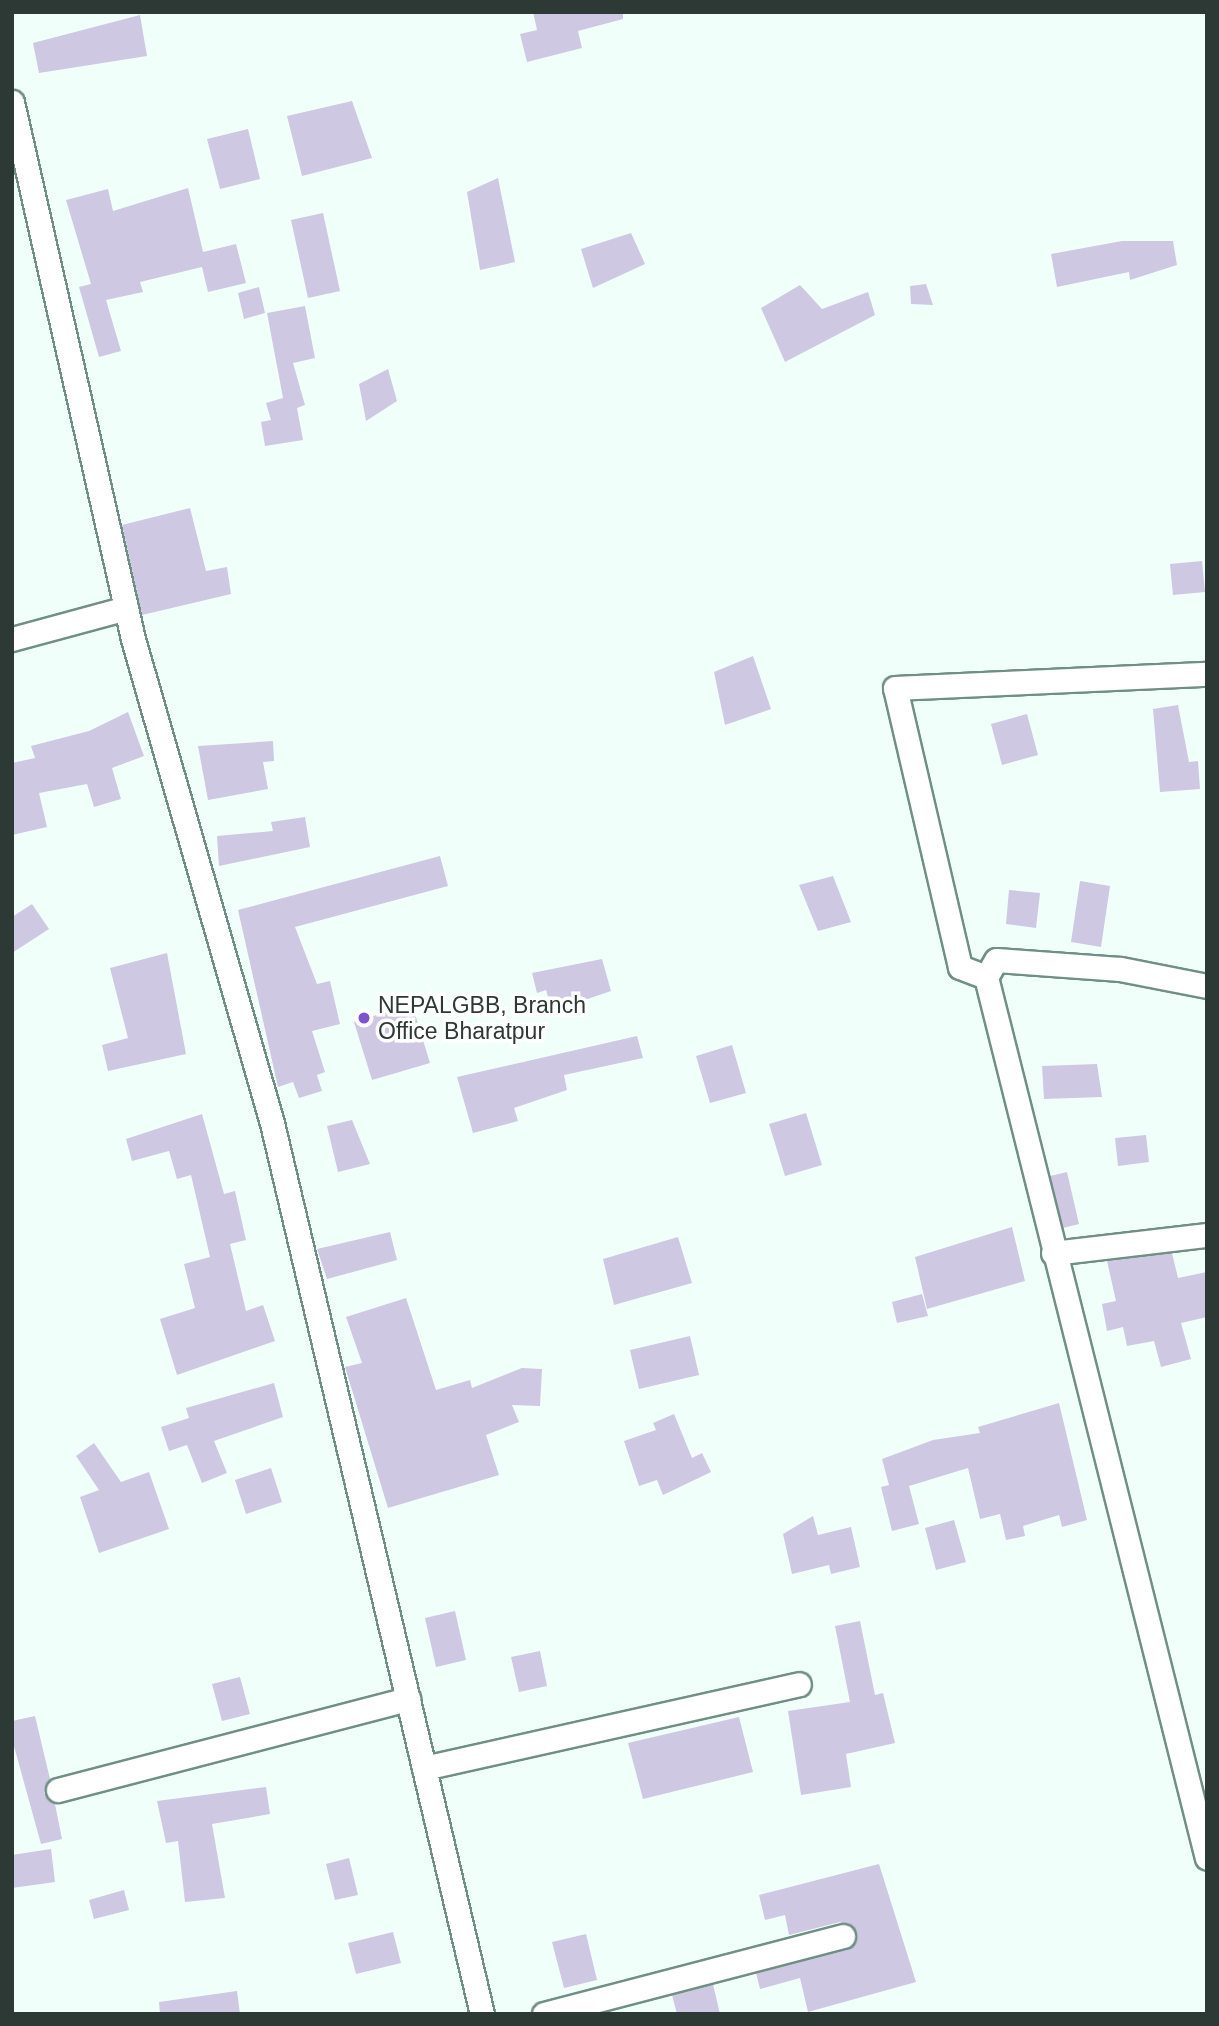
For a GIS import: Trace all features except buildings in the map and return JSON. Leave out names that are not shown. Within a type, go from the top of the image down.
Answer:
[{"type":"street","points":[[12,102],[126,608],[272,1123],[482,2014]]},
{"type":"street","points":[[12,639],[126,608]]},
{"type":"street","points":[[986,978],[960,967],[895,688],[1207,674]]},
{"type":"street","points":[[1207,986],[1120,969],[996,960],[986,978],[1207,1858]]},
{"type":"street","points":[[1053,1253],[1207,1235]]},
{"type":"street","points":[[424,1768],[799,1684]]},
{"type":"street","points":[[58,1790],[408,1699]]},
{"type":"street","points":[[544,2014],[843,1936]]},
{"type":"place","name":"NEPALGBB, Branch Office Bharatpur","points":[[364,1018]]}]
